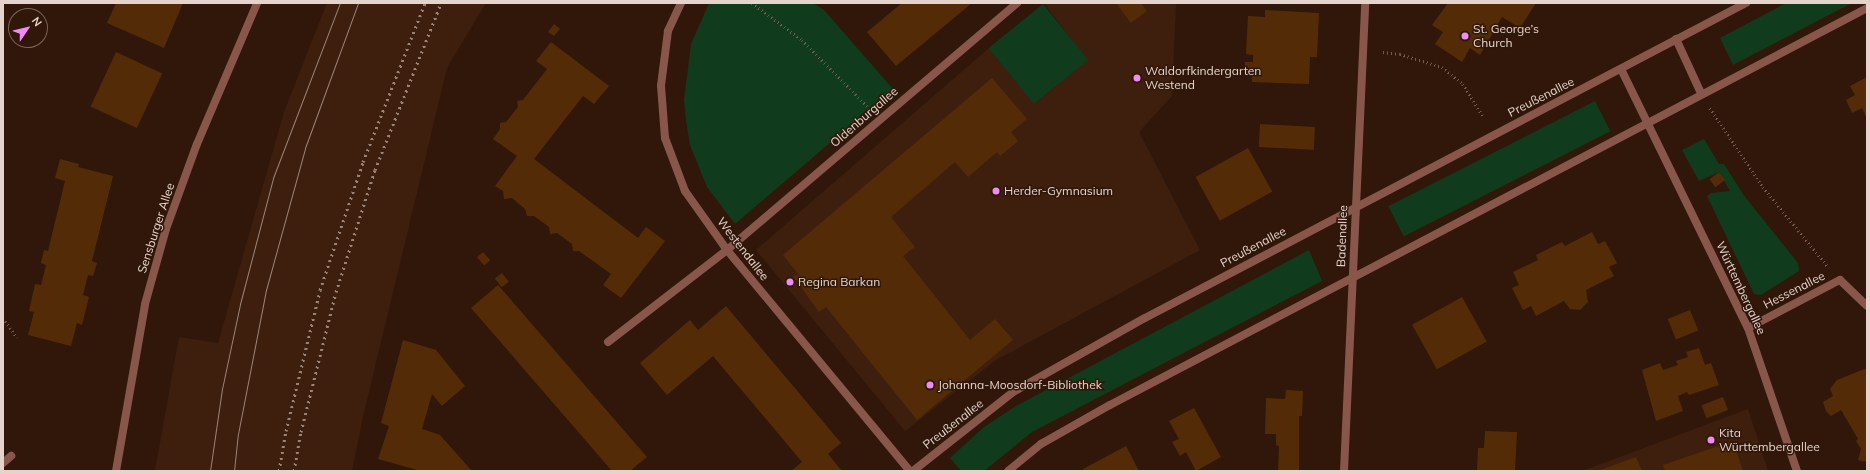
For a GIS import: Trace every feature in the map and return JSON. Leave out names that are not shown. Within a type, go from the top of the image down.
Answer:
[{"type":"street","name":"Sensburger Allee","points":[[116,471],[145,304],[166,229],[197,144],[257,3]]},
{"type":"street","name":"Westendallee","points":[[681,3],[668,32],[661,86],[665,138],[685,191],[727,250],[911,471]]},
{"type":"street","name":"Oldenburgallee","points":[[608,342],[727,250],[1017,3]]},
{"type":"street","name":"Badenallee","points":[[1344,471],[1365,3]]},
{"type":"street","name":"Preußenallee","points":[[911,471],[1013,392],[1152,314],[1355,207],[1621,70],[1676,39],[1746,3]]},
{"type":"street","points":[[1008,471],[1042,444],[1103,409],[1352,279],[1645,122],[1867,8]]},
{"type":"street","points":[[1676,39],[1701,93]]},
{"type":"street","points":[[1621,70],[1645,122]]},
{"type":"street","name":"Württembergallee","points":[[1645,122],[1748,328],[1797,471]]},
{"type":"street","name":"Hessenallee","points":[[1748,328],[1840,280],[1867,306]]},
{"type":"street","points":[[3,463],[11,456]]},
{"type":"path","points":[[752,3],[802,40],[872,110]]},
{"type":"path","points":[[1383,52],[1400,54],[1442,67],[1463,84],[1483,116]]},
{"type":"path","points":[[1719,121],[1793,227],[1840,280]]},
{"type":"path","points":[[3,318],[17,337]]},
{"type":"shaded area","points":[[327,3],[486,3],[447,68],[362,421],[352,471],[155,471],[179,337],[218,343],[284,112]]},
{"type":"shaded area","name":"Herder-Gymnasium","points":[[1044,3],[1176,3],[1172,96],[1139,132],[1200,250],[996,360],[905,431],[756,250],[989,48],[1037,102],[1087,60]]},
{"type":"shaded area","name":"Kita Württembergallee","points":[[1748,409],[1768,471],[1582,471]]},
{"type":"green space","points":[[709,3],[813,3],[824,10],[893,89],[735,224],[707,187],[690,145],[686,121],[684,100],[691,44]]},
{"type":"green space","points":[[1786,3],[1852,3],[1733,65],[1720,38]]},
{"type":"green space","points":[[1043,4],[1088,60],[1034,104],[989,48]]},
{"type":"green space","points":[[1595,101],[1610,131],[1404,237],[1388,206]]},
{"type":"green space","points":[[1704,139],[1719,164],[1724,164],[1745,197],[1798,263],[1799,271],[1761,295],[1754,294],[1707,196],[1711,193],[1730,191],[1719,172],[1699,181],[1682,150]]},
{"type":"green space","points":[[1309,250],[1322,281],[1032,432],[984,471],[961,471],[950,458],[984,427],[1016,406]]},
{"type":"building","points":[[116,3],[183,3],[164,48],[107,23]]},
{"type":"building","points":[[902,3],[972,3],[896,66],[867,32]]},
{"type":"building","points":[[1116,3],[1141,3],[1147,11],[1131,23]]},
{"type":"building","name":"St. George’s Church","points":[[1448,3],[1536,3],[1520,28],[1502,17],[1480,55],[1470,48],[1462,62],[1435,44],[1443,32],[1432,25]]},
{"type":"building","points":[[1265,10],[1319,13],[1317,57],[1310,57],[1309,84],[1252,82],[1252,72],[1245,72],[1245,62],[1253,62],[1253,55],[1246,54],[1248,16],[1265,17]]},
{"type":"building","points":[[554,24],[560,29],[554,36],[548,32]]},
{"type":"building","points":[[551,42],[609,86],[594,104],[583,96],[534,159],[638,238],[646,227],[665,241],[621,298],[603,285],[611,274],[579,251],[573,251],[572,244],[557,233],[550,234],[549,227],[534,216],[527,216],[525,209],[512,198],[504,199],[503,191],[495,186],[517,156],[493,139],[500,129],[500,123],[506,122],[518,107],[517,101],[523,100],[547,69],[536,61]]},
{"type":"building","points":[[116,52],[162,74],[137,128],[91,106]]},
{"type":"building","points":[[1867,77],[1866,117],[1862,108],[1852,113],[1846,100],[1855,95],[1850,86]]},
{"type":"building","points":[[992,78],[1027,119],[1011,132],[1018,141],[1000,156],[997,152],[968,177],[955,162],[891,217],[915,247],[903,256],[970,340],[995,319],[1013,340],[917,420],[826,307],[819,312],[796,280],[793,280],[793,276],[799,275],[783,255]]},
{"type":"building","points":[[1260,124],[1315,127],[1314,150],[1259,147]]},
{"type":"building","points":[[1248,148],[1272,192],[1220,221],[1196,177]]},
{"type":"building","points":[[60,159],[79,164],[78,167],[113,176],[92,261],[97,263],[93,276],[88,275],[83,295],[89,297],[82,325],[77,323],[71,346],[28,335],[34,312],[29,311],[35,284],[41,285],[46,265],[41,263],[44,250],[48,251],[65,181],[55,178]]},
{"type":"building","points":[[1719,172],[1725,180],[1715,187],[1709,179]]},
{"type":"building","points":[[1592,232],[1598,244],[1605,241],[1617,263],[1609,267],[1614,276],[1586,290],[1588,302],[1580,310],[1570,309],[1564,301],[1536,316],[1531,306],[1523,310],[1512,288],[1519,285],[1513,272],[1538,260],[1536,255],[1562,242],[1565,246]]},
{"type":"building","points":[[483,252],[490,260],[484,266],[477,257]]},
{"type":"building","points":[[502,273],[509,282],[502,287],[495,279]]},
{"type":"building","points":[[498,285],[647,457],[630,471],[612,471],[471,308]]},
{"type":"building","points":[[1462,297],[1487,342],[1437,369],[1412,325]]},
{"type":"building","points":[[726,306],[841,443],[828,454],[842,471],[791,471],[802,462],[713,356],[667,395],[640,363],[690,320],[698,330]]},
{"type":"building","points":[[1690,310],[1698,330],[1676,339],[1668,319]]},
{"type":"building","points":[[403,340],[436,350],[465,386],[442,406],[432,394],[422,429],[440,435],[472,471],[421,471],[378,459],[389,426],[381,423]]},
{"type":"building","points":[[1699,348],[1705,365],[1711,363],[1719,385],[1689,395],[1687,392],[1678,396],[1683,411],[1656,421],[1642,370],[1660,363],[1663,370],[1678,365],[1676,361],[1688,357],[1686,352]]},
{"type":"building","points":[[1867,368],[1867,462],[1858,460],[1861,449],[1856,441],[1858,439],[1841,410],[1831,416],[1826,411],[1823,402],[1833,396],[1830,389],[1837,380]]},
{"type":"building","points":[[1286,390],[1303,391],[1302,416],[1299,416],[1299,471],[1278,471],[1279,446],[1276,445],[1276,434],[1265,434],[1266,398],[1285,399]]},
{"type":"building","points":[[1723,397],[1728,410],[1707,418],[1702,405]]},
{"type":"building","points":[[1194,408],[1221,457],[1196,471],[1186,452],[1180,456],[1172,442],[1179,439],[1169,421]]},
{"type":"building","points":[[1485,431],[1517,432],[1515,471],[1477,471],[1478,448],[1484,448]]},
{"type":"building","points":[[1733,441],[1743,471],[1665,471],[1663,465]]},
{"type":"building","points":[[1126,446],[1139,471],[1084,471],[1083,469]]},
{"type":"building","points":[[1636,457],[1642,471],[1598,471]]},
{"type":"tram line","points":[[210,471],[222,389],[240,304],[273,178],[340,3]]},
{"type":"tram line","points":[[234,471],[238,434],[266,290],[305,148],[358,3]]},
{"type":"railway","points":[[279,471],[286,431],[320,290],[363,162],[425,3]]},
{"type":"railway","points":[[294,471],[301,432],[336,292],[375,170],[441,3]]},
{"type":"place","name":"St. George’s Church","points":[[1465,36]]},
{"type":"place","name":"Waldorfkindergarten Westend","points":[[1137,78]]},
{"type":"place","name":"Herder-Gymnasium","points":[[996,191]]},
{"type":"place","name":"Regina Barkan","points":[[790,282]]},
{"type":"place","name":"Johanna-Moosdorf-Bibliothek","points":[[930,385]]},
{"type":"place","name":"Kita Württembergallee","points":[[1711,440]]}]
